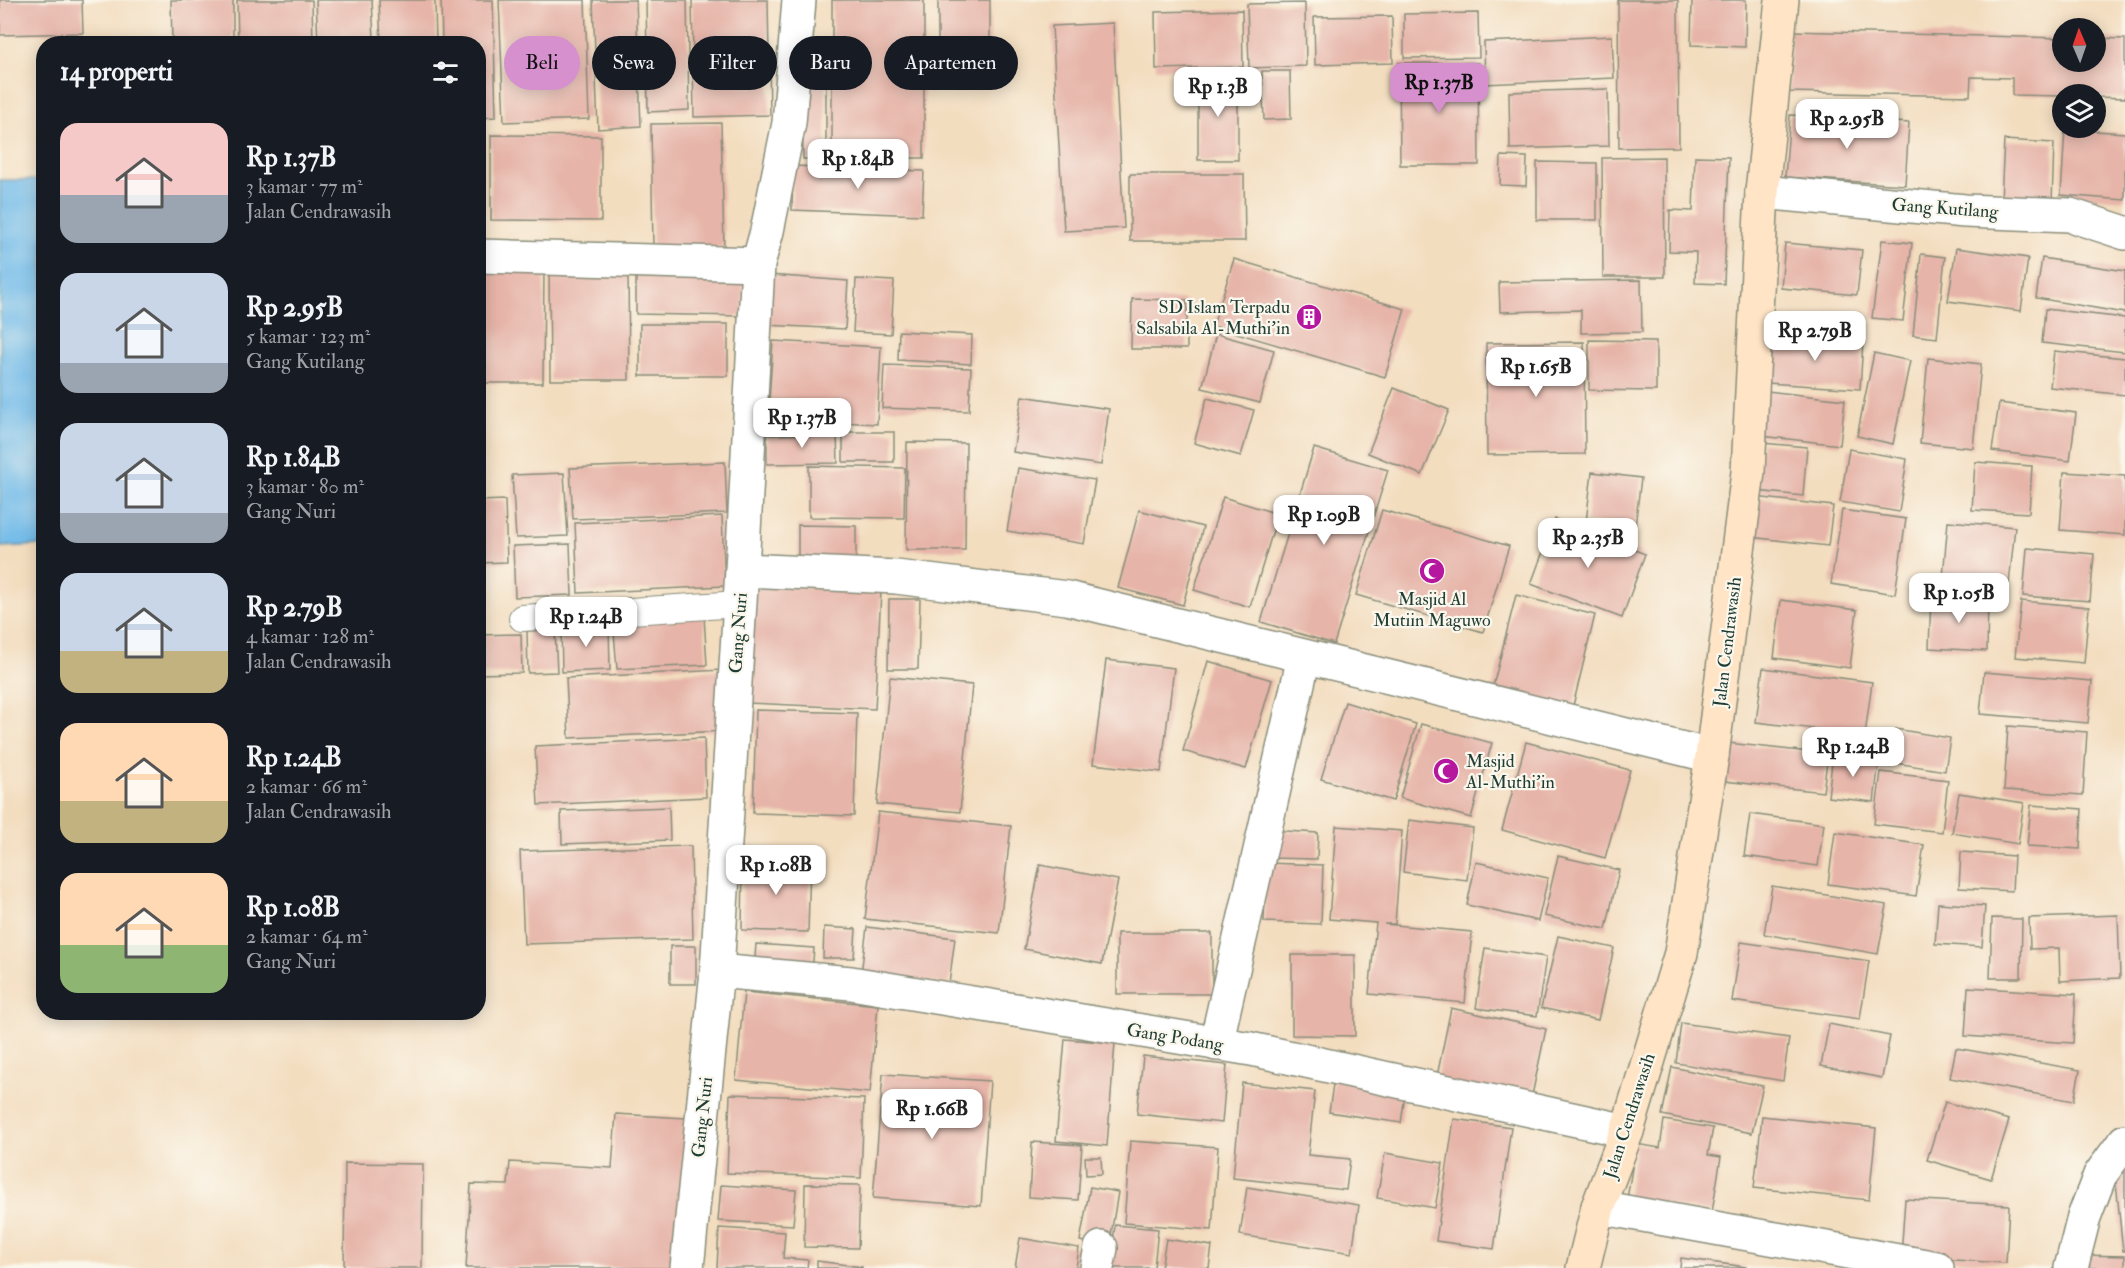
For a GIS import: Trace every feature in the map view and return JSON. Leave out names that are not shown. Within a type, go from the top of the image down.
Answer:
[{"type":"street","name":"Gang Nuri","points":[[687,1268],[717,972],[758,264],[789,123],[799,0]]},
{"type":"street","name":"Jalan Cendrawasih","points":[[1583,1268],[1598,1207],[1627,1131],[1681,953],[1713,756],[1748,472],[1762,192],[1782,0]]},
{"type":"street","name":"Gang Kutilang","points":[[1762,192],[1965,212],[2070,215],[2125,233]]},
{"type":"street","points":[[486,256],[758,264]]},
{"type":"street","points":[[742,570],[896,577],[1067,598],[1713,756]]},
{"type":"street","points":[[1216,1044],[1304,657]]},
{"type":"street","name":"Gang Podang","points":[[717,972],[851,983],[1251,1049],[1627,1131]]},
{"type":"street","points":[[2071,1268],[2084,1218],[2100,1175],[2125,1141]]},
{"type":"street","points":[[1598,1207],[1937,1268]]},
{"type":"lane","points":[[522,618],[739,604]]},
{"type":"water","points":[[0,180],[36,180],[36,545],[0,547]]},
{"type":"building","points":[[0,0],[82,0],[83,33],[0,35]]},
{"type":"building","points":[[171,0],[233,0],[233,36],[172,36]]},
{"type":"building","points":[[237,0],[312,0],[313,36],[238,36]]},
{"type":"building","points":[[316,0],[372,0],[374,36],[318,36]]},
{"type":"building","points":[[379,0],[435,0],[436,36],[381,36]]},
{"type":"building","points":[[441,0],[493,0],[496,117],[486,118],[486,36],[442,36]]},
{"type":"building","points":[[499,0],[585,0],[589,119],[504,122]]},
{"type":"building","points":[[593,0],[636,0],[637,36],[594,36]]},
{"type":"building","points":[[646,0],[687,0],[689,110],[648,112],[648,90],[676,90],[676,36],[647,36]]},
{"type":"building","points":[[692,0],[768,0],[769,36],[693,36]]},
{"type":"building","points":[[832,0],[924,0],[924,36],[884,36],[884,90],[924,90],[924,158],[832,158],[832,90],[872,90],[872,36],[832,36]]},
{"type":"building","points":[[938,0],[990,0],[990,36],[938,36]]},
{"type":"building","points":[[1618,0],[1678,0],[1679,147],[1619,148]]},
{"type":"building","points":[[1692,0],[1746,0],[1745,47],[1691,45]]},
{"type":"building","points":[[1305,3],[1306,66],[1249,68],[1247,4]]},
{"type":"building","points":[[1242,10],[1243,67],[1156,69],[1155,12]]},
{"type":"building","points":[[1478,13],[1479,57],[1404,58],[1404,14]]},
{"type":"building","points":[[1392,16],[1393,63],[1315,65],[1314,17]]},
{"type":"building","points":[[1113,23],[1124,228],[1064,231],[1052,26]]},
{"type":"building","points":[[1791,31],[2052,38],[2052,72],[2106,72],[2106,38],[2125,39],[2125,98],[2106,97],[2106,84],[2052,84],[2052,96],[2012,95],[2012,78],[1971,77],[1970,96],[1789,92]]},
{"type":"building","points":[[1612,36],[1614,78],[1485,84],[1484,42]]},
{"type":"building","points":[[1399,63],[1478,63],[1479,165],[1400,165]]},
{"type":"building","points":[[1262,71],[1290,71],[1291,119],[1264,120]]},
{"type":"building","points":[[1198,75],[1238,75],[1238,160],[1198,160]]},
{"type":"building","points":[[1608,89],[1609,146],[1510,149],[1509,92]]},
{"type":"building","points":[[596,90],[640,90],[641,126],[598,129]]},
{"type":"building","points":[[694,90],[770,90],[770,115],[694,117]]},
{"type":"building","points":[[802,90],[826,90],[826,159],[803,159]]},
{"type":"building","points":[[1790,115],[1909,123],[1905,185],[1785,177]]},
{"type":"building","points":[[721,123],[724,247],[653,248],[651,124]]},
{"type":"building","points":[[2106,132],[2125,133],[2125,200],[2061,195],[2064,138],[2106,138]]},
{"type":"building","points":[[491,135],[601,136],[601,221],[491,220]]},
{"type":"building","points":[[2004,140],[2054,143],[2052,203],[2001,201]]},
{"type":"building","points":[[1501,156],[1527,157],[1526,186],[1500,185]]},
{"type":"building","points":[[1695,156],[1729,157],[1724,284],[1695,283],[1696,252],[1669,251],[1670,210],[1693,211]]},
{"type":"building","points":[[1664,157],[1665,277],[1603,277],[1602,158]]},
{"type":"building","points":[[1537,162],[1597,163],[1597,220],[1537,220]]},
{"type":"building","points":[[793,166],[924,171],[922,215],[792,210]]},
{"type":"building","points":[[1130,174],[1244,174],[1245,241],[1130,241]]},
{"type":"building","points":[[1882,240],[1912,243],[1903,321],[1872,318]]},
{"type":"building","points":[[1785,243],[1862,250],[1857,295],[1781,288]]},
{"type":"building","points":[[1956,248],[2028,258],[2021,311],[1948,301]]},
{"type":"building","points":[[1921,254],[1945,257],[1937,338],[1913,335]]},
{"type":"building","points":[[2042,258],[2125,271],[2125,313],[2036,298]]},
{"type":"building","name":"SD Islam Terpadu Salsabila Al-Muthi'in","points":[[1234,259],[1405,309],[1385,377],[1213,326]]},
{"type":"building","points":[[486,268],[544,268],[543,383],[486,383]]},
{"type":"building","points":[[628,268],[629,380],[550,380],[549,269]]},
{"type":"building","points":[[636,268],[744,270],[743,316],[636,314]]},
{"type":"building","points":[[769,275],[848,281],[845,329],[766,325]]},
{"type":"building","points":[[856,279],[894,281],[891,334],[853,332]]},
{"type":"building","points":[[1641,280],[1642,332],[1581,333],[1581,310],[1500,312],[1499,282]]},
{"type":"building","points":[[1132,299],[1187,300],[1187,349],[1131,349]]},
{"type":"building","points":[[2045,309],[2125,318],[2125,352],[2042,343]]},
{"type":"building","points":[[640,324],[728,324],[728,376],[640,376]]},
{"type":"building","points":[[899,331],[972,335],[971,364],[898,360]]},
{"type":"building","points":[[1216,334],[1274,350],[1260,403],[1202,388]]},
{"type":"building","points":[[1770,335],[1863,342],[1860,389],[1767,383]]},
{"type":"building","points":[[1589,340],[1656,341],[1656,391],[1589,390]]},
{"type":"building","points":[[773,341],[881,347],[877,424],[768,418]]},
{"type":"building","points":[[1584,342],[1585,454],[1487,455],[1486,343]]},
{"type":"building","points":[[2054,351],[2125,358],[2125,395],[2050,387]]},
{"type":"building","points":[[1874,353],[1910,361],[1893,444],[1857,436]]},
{"type":"building","points":[[1928,358],[1981,364],[1973,448],[1920,443]]},
{"type":"building","points":[[884,365],[971,368],[969,411],[882,408]]},
{"type":"building","points":[[1394,388],[1449,410],[1422,475],[1368,453]]},
{"type":"building","points":[[1758,390],[1845,400],[1840,445],[1753,435]]},
{"type":"building","points":[[1022,396],[1109,409],[1101,465],[1013,452]]},
{"type":"building","points":[[1207,398],[1254,410],[1241,456],[1194,443]]},
{"type":"building","points":[[1999,403],[2076,413],[2070,461],[1992,451]]},
{"type":"building","points":[[843,432],[894,432],[894,462],[843,462]]},
{"type":"building","points":[[837,434],[838,463],[767,464],[767,435]]},
{"type":"building","points":[[907,442],[966,443],[965,550],[906,550]]},
{"type":"building","points":[[1762,443],[1807,447],[1803,496],[1757,491]]},
{"type":"building","points":[[1314,448],[1388,470],[1334,644],[1261,622]]},
{"type":"building","points":[[1849,449],[1907,459],[1899,512],[1840,502]]},
{"type":"building","points":[[725,462],[727,513],[573,519],[570,468]]},
{"type":"building","points":[[1975,462],[2032,466],[2029,513],[1972,510]]},
{"type":"building","points":[[809,466],[905,468],[904,518],[809,517]]},
{"type":"building","points":[[1018,468],[1095,480],[1084,544],[1007,531]]},
{"type":"building","points":[[1592,472],[1641,478],[1635,527],[1586,522]]},
{"type":"building","points":[[2064,472],[2125,476],[2125,535],[2060,530]]},
{"type":"building","points":[[564,473],[568,536],[516,538],[512,475]]},
{"type":"building","points":[[1223,497],[1278,514],[1250,607],[1194,590]]},
{"type":"building","points":[[1755,497],[1833,506],[1828,546],[1750,537]]},
{"type":"building","points":[[505,500],[507,562],[486,563],[486,501]]},
{"type":"building","points":[[1139,510],[1203,527],[1183,605],[1118,588]]},
{"type":"building","name":"Masjid Al Mutiin Maguwo","points":[[1382,510],[1509,546],[1483,632],[1356,595]]},
{"type":"building","points":[[1842,510],[1906,519],[1895,594],[1831,584]]},
{"type":"building","points":[[722,516],[725,586],[578,593],[575,523]]},
{"type":"building","points":[[1555,519],[1645,554],[1622,618],[1531,584]]},
{"type":"building","points":[[1948,521],[2015,527],[2009,584],[1943,577]]},
{"type":"building","points":[[798,525],[856,526],[856,560],[798,559]]},
{"type":"building","points":[[570,544],[572,595],[515,597],[513,546]]},
{"type":"building","points":[[2027,548],[2094,554],[2090,601],[2023,596]]},
{"type":"building","points":[[753,585],[881,591],[875,709],[748,703]]},
{"type":"building","points":[[1516,595],[1595,615],[1571,714],[1491,694]]},
{"type":"building","points":[[1931,597],[1988,599],[1987,651],[1929,648]]},
{"type":"building","points":[[889,599],[920,599],[918,669],[888,669]]},
{"type":"building","points":[[1781,600],[1857,610],[1850,668],[1774,658]]},
{"type":"building","points":[[2021,601],[2089,607],[2084,663],[2015,657]]},
{"type":"building","points":[[704,616],[707,665],[617,669],[613,620]]},
{"type":"building","points":[[609,623],[610,670],[562,672],[561,625]]},
{"type":"building","points":[[555,630],[557,672],[528,673],[527,631]]},
{"type":"building","points":[[521,634],[522,673],[486,674],[486,635]]},
{"type":"building","points":[[1106,660],[1174,668],[1161,772],[1093,764]]},
{"type":"building","points":[[1208,661],[1272,680],[1246,769],[1183,751]]},
{"type":"building","points":[[1763,668],[1872,682],[1865,735],[1756,722]]},
{"type":"building","points":[[723,670],[725,731],[569,738],[566,678]]},
{"type":"building","points":[[1984,672],[2092,681],[2088,723],[1980,714]]},
{"type":"building","points":[[890,677],[972,685],[960,812],[877,804]]},
{"type":"building","points":[[1345,702],[1416,724],[1393,801],[1321,779]]},
{"type":"building","points":[[756,710],[857,713],[854,816],[753,813]]},
{"type":"building","name":"Masjid Al-Muthi'in","points":[[1421,724],[1492,743],[1471,818],[1400,798]]},
{"type":"building","points":[[2008,726],[2087,732],[2083,795],[2004,790]]},
{"type":"building","points":[[1895,729],[1950,738],[1945,771],[1889,762]]},
{"type":"building","points":[[704,738],[706,797],[538,805],[535,746]]},
{"type":"building","points":[[1526,742],[1630,770],[1605,858],[1502,830]]},
{"type":"building","points":[[1719,742],[1828,754],[1823,792],[1715,780]]},
{"type":"building","points":[[1833,754],[1879,761],[1874,802],[1828,797]]},
{"type":"building","points":[[1881,772],[1948,780],[1942,832],[1874,824]]},
{"type":"building","points":[[1959,793],[2024,803],[2018,844],[1952,833]]},
{"type":"building","points":[[2031,805],[2082,809],[2080,849],[2027,846]]},
{"type":"building","points":[[669,807],[670,840],[562,844],[561,811]]},
{"type":"building","points":[[878,812],[1011,826],[999,933],[865,919]]},
{"type":"building","points":[[1750,814],[1824,824],[1818,866],[1744,856]]},
{"type":"building","points":[[1409,820],[1473,828],[1467,880],[1403,872]]},
{"type":"building","points":[[1336,826],[1402,831],[1395,924],[1384,924],[1472,932],[1465,1003],[1369,994],[1376,923],[1329,919]]},
{"type":"building","points":[[1268,830],[1318,833],[1317,859],[1267,858]]},
{"type":"building","points":[[1835,832],[1924,845],[1916,896],[1828,884]]},
{"type":"building","points":[[691,846],[693,939],[524,944],[520,851]]},
{"type":"building","points":[[1961,852],[2014,856],[2012,891],[1959,888]]},
{"type":"building","points":[[1558,856],[1619,870],[1606,929],[1544,916]]},
{"type":"building","points":[[743,861],[810,863],[808,932],[742,930]]},
{"type":"building","points":[[1476,862],[1548,878],[1538,921],[1467,905]]},
{"type":"building","points":[[1266,863],[1323,865],[1321,924],[1264,922]]},
{"type":"building","points":[[1040,865],[1118,880],[1102,964],[1024,949]]},
{"type":"building","points":[[1772,886],[1887,905],[1878,954],[1764,934]]},
{"type":"building","points":[[1938,903],[1985,906],[1982,947],[1935,944]]},
{"type":"building","points":[[2118,915],[2120,978],[2060,981],[2059,948],[2030,949],[2029,918]]},
{"type":"building","points":[[1992,918],[2022,919],[2021,978],[1990,978]]},
{"type":"building","points":[[824,927],[856,929],[854,958],[823,958]]},
{"type":"building","points":[[867,927],[955,938],[949,984],[861,974]]},
{"type":"building","points":[[1117,933],[1212,933],[1212,994],[1117,994]]},
{"type":"building","points":[[1558,936],[1614,948],[1598,1020],[1541,1008]]},
{"type":"building","points":[[1741,942],[1869,961],[1860,1019],[1732,1001]]},
{"type":"building","points":[[756,944],[814,948],[812,973],[754,969]]},
{"type":"building","points":[[670,946],[696,946],[696,984],[670,984]]},
{"type":"building","points":[[1485,948],[1546,957],[1537,1016],[1476,1008]]},
{"type":"building","points":[[1292,955],[1355,955],[1355,1036],[1292,1035]]},
{"type":"building","points":[[1968,987],[2076,994],[2073,1043],[1965,1036]]},
{"type":"building","points":[[744,992],[878,1005],[870,1093],[736,1080]]},
{"type":"building","points":[[1451,1008],[1546,1029],[1530,1105],[1435,1086]]},
{"type":"building","points":[[1681,1023],[1789,1038],[1783,1081],[1676,1063]]},
{"type":"building","points":[[1829,1024],[1890,1036],[1882,1078],[1821,1066]]},
{"type":"building","points":[[1065,1039],[1115,1043],[1107,1146],[1056,1141]]},
{"type":"building","points":[[1956,1048],[2080,1070],[2074,1101],[1950,1078]]},
{"type":"building","points":[[1143,1056],[1227,1065],[1222,1123],[1137,1114]]},
{"type":"building","points":[[1672,1067],[1763,1086],[1752,1133],[1662,1115]]},
{"type":"building","points":[[883,1074],[990,1081],[981,1206],[873,1198]]},
{"type":"building","points":[[1334,1077],[1406,1088],[1401,1123],[1329,1112]]},
{"type":"building","points":[[1242,1083],[1315,1091],[1308,1155],[1350,1159],[1346,1190],[1233,1178]]},
{"type":"building","points":[[730,1094],[864,1099],[861,1178],[727,1173]]},
{"type":"building","points":[[1945,1102],[2009,1120],[1991,1179],[1927,1160]]},
{"type":"building","points":[[616,1114],[685,1118],[677,1268],[466,1268],[471,1184],[508,1185],[510,1162],[612,1168]]},
{"type":"building","points":[[1762,1116],[1876,1128],[1869,1200],[1754,1188]]},
{"type":"building","points":[[1454,1119],[1511,1127],[1494,1249],[1436,1241]]},
{"type":"building","points":[[1664,1120],[1713,1128],[1708,1155],[1721,1157],[1712,1212],[1627,1199],[1636,1144],[1660,1148]]},
{"type":"building","points":[[1130,1141],[1218,1147],[1212,1230],[1124,1223]]},
{"type":"building","points":[[1032,1142],[1082,1145],[1078,1200],[1029,1197]]},
{"type":"building","points":[[1385,1153],[1443,1163],[1435,1208],[1377,1198]]},
{"type":"building","points":[[1085,1157],[1101,1157],[1102,1174],[1086,1175]]},
{"type":"building","points":[[345,1163],[423,1164],[422,1268],[344,1268]]},
{"type":"building","points":[[2125,1171],[2125,1251],[2123,1251],[2115,1172]]},
{"type":"building","points":[[805,1184],[860,1185],[858,1248],[804,1247]]},
{"type":"building","points":[[721,1185],[796,1190],[793,1225],[718,1221]]},
{"type":"building","points":[[1090,1187],[1118,1192],[1109,1247],[1080,1241]]},
{"type":"building","points":[[1247,1187],[1359,1205],[1352,1253],[1240,1235]]},
{"type":"building","points":[[1905,1199],[2009,1205],[2006,1263],[1901,1257]]},
{"type":"building","points":[[1115,1225],[1158,1229],[1154,1268],[1110,1268]]},
{"type":"building","points":[[719,1228],[785,1232],[783,1258],[808,1260],[807,1268],[717,1268]]},
{"type":"building","points":[[1020,1238],[1079,1248],[1076,1268],[1015,1268]]},
{"type":"building","points":[[1166,1239],[1212,1246],[1209,1268],[1161,1268]]},
{"type":"building","points":[[2078,1255],[2125,1256],[2125,1268],[2078,1268]]},
{"type":"building","points":[[1681,1258],[1746,1267],[1746,1268],[1680,1268]]},
{"type":"building","points":[[817,1261],[862,1267],[862,1268],[817,1268]]},
{"type":"place","name":"SD Islam Terpadu Salsabila Al-Muthi'in","points":[[1309,317]]},
{"type":"place","name":"Masjid Al Mutiin Maguwo","points":[[1432,571]]},
{"type":"place","name":"Masjid Al-Muthi'in","points":[[1446,771]]}]
